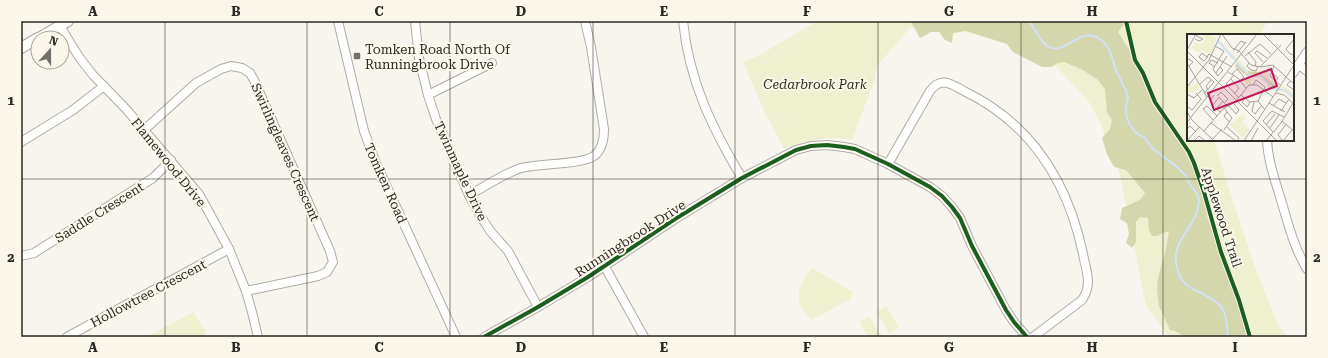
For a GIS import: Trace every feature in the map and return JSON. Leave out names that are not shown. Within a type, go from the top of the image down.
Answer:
[{"type":"main road","points":[[52,30],[64,23]]},
{"type":"main road","points":[[21,48],[30,43]]},
{"type":"street","name":"Tomken Road","points":[[338,21],[364,131],[375,161],[456,337]]},
{"type":"street","name":"Twinmaple Drive","points":[[415,21],[420,58],[428,95],[439,126],[481,217],[491,232],[508,250],[538,307]]},
{"type":"street","points":[[470,195],[522,168],[543,164],[587,160],[594,156],[601,148],[604,138],[604,129],[591,47],[585,21]]},
{"type":"street","points":[[683,21],[685,43],[690,66],[700,95],[718,138],[742,178]]},
{"type":"street","name":"Flamewood Drive","points":[[64,23],[79,57],[93,75],[171,160],[199,194],[229,249],[246,291],[258,337]]},
{"type":"street","points":[[1294,72],[1307,52]]},
{"type":"street","points":[[428,95],[492,63]]},
{"type":"street","points":[[1299,64],[1307,71]]},
{"type":"street","name":"Swirlingleaves Crescent","points":[[144,130],[196,83],[221,69],[231,66],[242,68],[250,73],[330,250],[333,262],[328,272],[318,276],[246,291]]},
{"type":"street","points":[[888,164],[930,91],[937,84],[943,82],[950,83],[992,107],[1011,122],[1042,155],[1060,185],[1070,208],[1080,243],[1088,284],[1086,294],[1082,300],[1033,337]]},
{"type":"street","points":[[21,142],[73,110],[104,86]]},
{"type":"street","points":[[1267,141],[1269,160],[1286,217],[1294,241],[1307,268]]},
{"type":"street","name":"Runningbrook Drive","points":[[484,337],[538,307],[605,266],[675,219],[742,178],[791,153],[811,146],[827,145],[855,149],[888,164],[930,187],[942,196],[960,218],[972,246],[1006,310],[1027,337]]},
{"type":"street","name":"Saddle Crescent","points":[[21,256],[34,253],[153,178],[171,160]]},
{"type":"street","name":"Hollowtree Crescent","points":[[67,337],[229,249]]},
{"type":"street","points":[[605,266],[644,337]]},
{"type":"green space","name":"Cedarbrook Park","points":[[818,21],[1268,21],[1260,34],[1187,34],[1187,141],[1214,141],[1256,270],[1278,325],[1287,337],[1169,337],[1146,306],[1120,175],[1099,120],[1089,102],[1052,62],[1007,44],[944,25],[910,28],[877,66],[873,84],[852,140],[834,138],[818,139],[784,149],[765,113],[743,62],[760,55]]},
{"type":"green space","points":[[909,21],[1122,21],[1124,24],[1118,32],[1151,84],[1158,103],[1167,119],[1188,149],[1196,165],[1211,206],[1207,216],[1211,228],[1218,238],[1225,269],[1232,276],[1243,310],[1246,337],[1182,337],[1181,334],[1170,330],[1159,306],[1157,290],[1158,278],[1169,231],[1152,236],[1149,230],[1148,218],[1140,217],[1136,222],[1136,242],[1132,248],[1126,243],[1129,234],[1127,223],[1120,219],[1122,208],[1140,200],[1145,193],[1126,170],[1114,167],[1107,154],[1102,138],[1110,129],[1112,120],[1107,112],[1105,89],[1097,79],[1081,69],[1064,62],[1058,63],[1051,67],[1042,67],[1013,52],[1007,44],[966,31],[953,33],[952,43],[945,40],[939,32],[931,32],[920,38]]},
{"type":"green space","points":[[812,268],[853,292],[851,299],[811,320],[801,307],[799,301],[799,291],[803,281]]},
{"type":"green space","points":[[886,306],[899,327],[889,333],[876,312]]},
{"type":"green space","points":[[193,312],[205,331],[205,337],[146,337]]},
{"type":"green space","points":[[869,316],[882,337],[869,337],[859,322]]},
{"type":"waterway","points":[[1029,21],[1045,44],[1055,49],[1083,36],[1090,35],[1098,38],[1107,46],[1128,97],[1126,114],[1129,123],[1134,130],[1145,138],[1158,153],[1175,165],[1186,176],[1189,183],[1196,191],[1199,201],[1197,211],[1179,243],[1176,252],[1178,271],[1181,279],[1190,287],[1220,305],[1224,312],[1228,337]]},
{"type":"cycle path","name":"Applewood Trail","points":[[1126,21],[1135,60],[1143,73],[1155,102],[1189,152],[1194,163],[1221,252],[1239,300],[1250,337]]},
{"type":"cycle path","points":[[484,337],[588,277],[675,219],[742,178],[796,150],[811,146],[827,145],[855,149],[888,164],[930,187],[942,196],[960,218],[972,246],[1006,310],[1027,337]]},
{"type":"place","name":"Tomken Road North Of Runningbrook Drive","points":[[357,56]]}]
